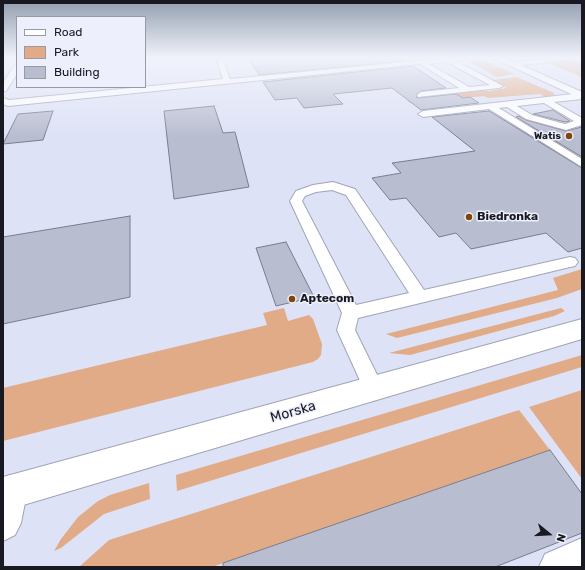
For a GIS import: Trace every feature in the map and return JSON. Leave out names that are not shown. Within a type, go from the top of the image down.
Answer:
[{"type":"street","points":[[557,85],[582,96]]},
{"type":"street","name":"Morska","points":[[5,503],[374,389],[582,329]]},
{"type":"street","points":[[558,567],[582,557]]},
{"type":"lane","points":[[3,101],[8,103],[191,85]]},
{"type":"lane","points":[[457,85],[466,90]]},
{"type":"lane","points":[[421,95],[499,86],[496,85]]},
{"type":"lane","points":[[423,114],[582,96]]},
{"type":"lane","points":[[545,100],[582,121]]},
{"type":"lane","points":[[508,104],[532,120],[550,123],[582,132]]},
{"type":"lane","points":[[490,106],[582,164]]},
{"type":"lane","points":[[532,120],[562,109]]},
{"type":"lane","points":[[550,123],[571,115]]},
{"type":"lane","points":[[566,128],[582,121]]},
{"type":"lane","points":[[374,389],[346,330],[351,313],[296,201],[300,194],[313,189],[333,186],[351,192],[419,296]]},
{"type":"lane","points":[[351,313],[570,262]]},
{"type":"green space","points":[[501,85],[535,85],[554,93],[554,95],[546,97],[540,94],[488,98],[484,96],[413,104],[407,101],[455,95],[452,89],[471,88],[489,91],[507,88]]},
{"type":"green space","points":[[582,269],[582,289],[557,298],[397,338],[386,334],[558,290],[553,278]]},
{"type":"green space","points":[[284,308],[288,321],[309,315],[313,319],[322,344],[321,355],[313,362],[3,441],[3,388],[267,325],[263,313]]},
{"type":"green space","points":[[561,308],[565,311],[554,316],[410,355],[389,353]]},
{"type":"green space","points":[[582,355],[582,367],[177,491],[176,475]]},
{"type":"green space","points":[[582,390],[582,479],[529,407]]},
{"type":"green space","points":[[519,410],[550,450],[212,567],[79,567],[109,540]]},
{"type":"green space","points":[[149,483],[150,499],[104,514],[61,548],[54,551],[61,539],[78,517],[98,501],[110,495]]},
{"type":"building","points":[[265,85],[441,85],[446,88],[421,91],[416,95],[417,98],[456,94],[463,98],[470,97],[479,103],[421,110],[392,88],[333,94],[343,104],[304,108],[297,98],[275,100]]},
{"type":"building","points":[[214,106],[223,133],[235,132],[249,187],[174,199],[164,111]]},
{"type":"building","points":[[553,110],[570,121],[565,122],[533,114]]},
{"type":"building","points":[[53,111],[43,140],[3,144],[18,114]]},
{"type":"building","points":[[489,111],[582,168],[582,248],[568,252],[546,233],[471,249],[456,233],[439,237],[406,198],[390,200],[372,178],[401,173],[392,163],[475,151],[432,117]]},
{"type":"building","points":[[519,116],[526,120],[566,131],[582,127],[582,157],[516,117]]},
{"type":"building","points":[[130,216],[130,297],[3,324],[3,237]]},
{"type":"building","points":[[286,242],[314,297],[276,306],[256,248]]},
{"type":"building","points":[[550,450],[582,494],[582,533],[495,567],[223,567],[223,563]]},
{"type":"place","name":"Watis","points":[[569,136]]},
{"type":"place","name":"Biedronka","points":[[469,217]]},
{"type":"place","name":"Aptecom","points":[[292,299]]}]
